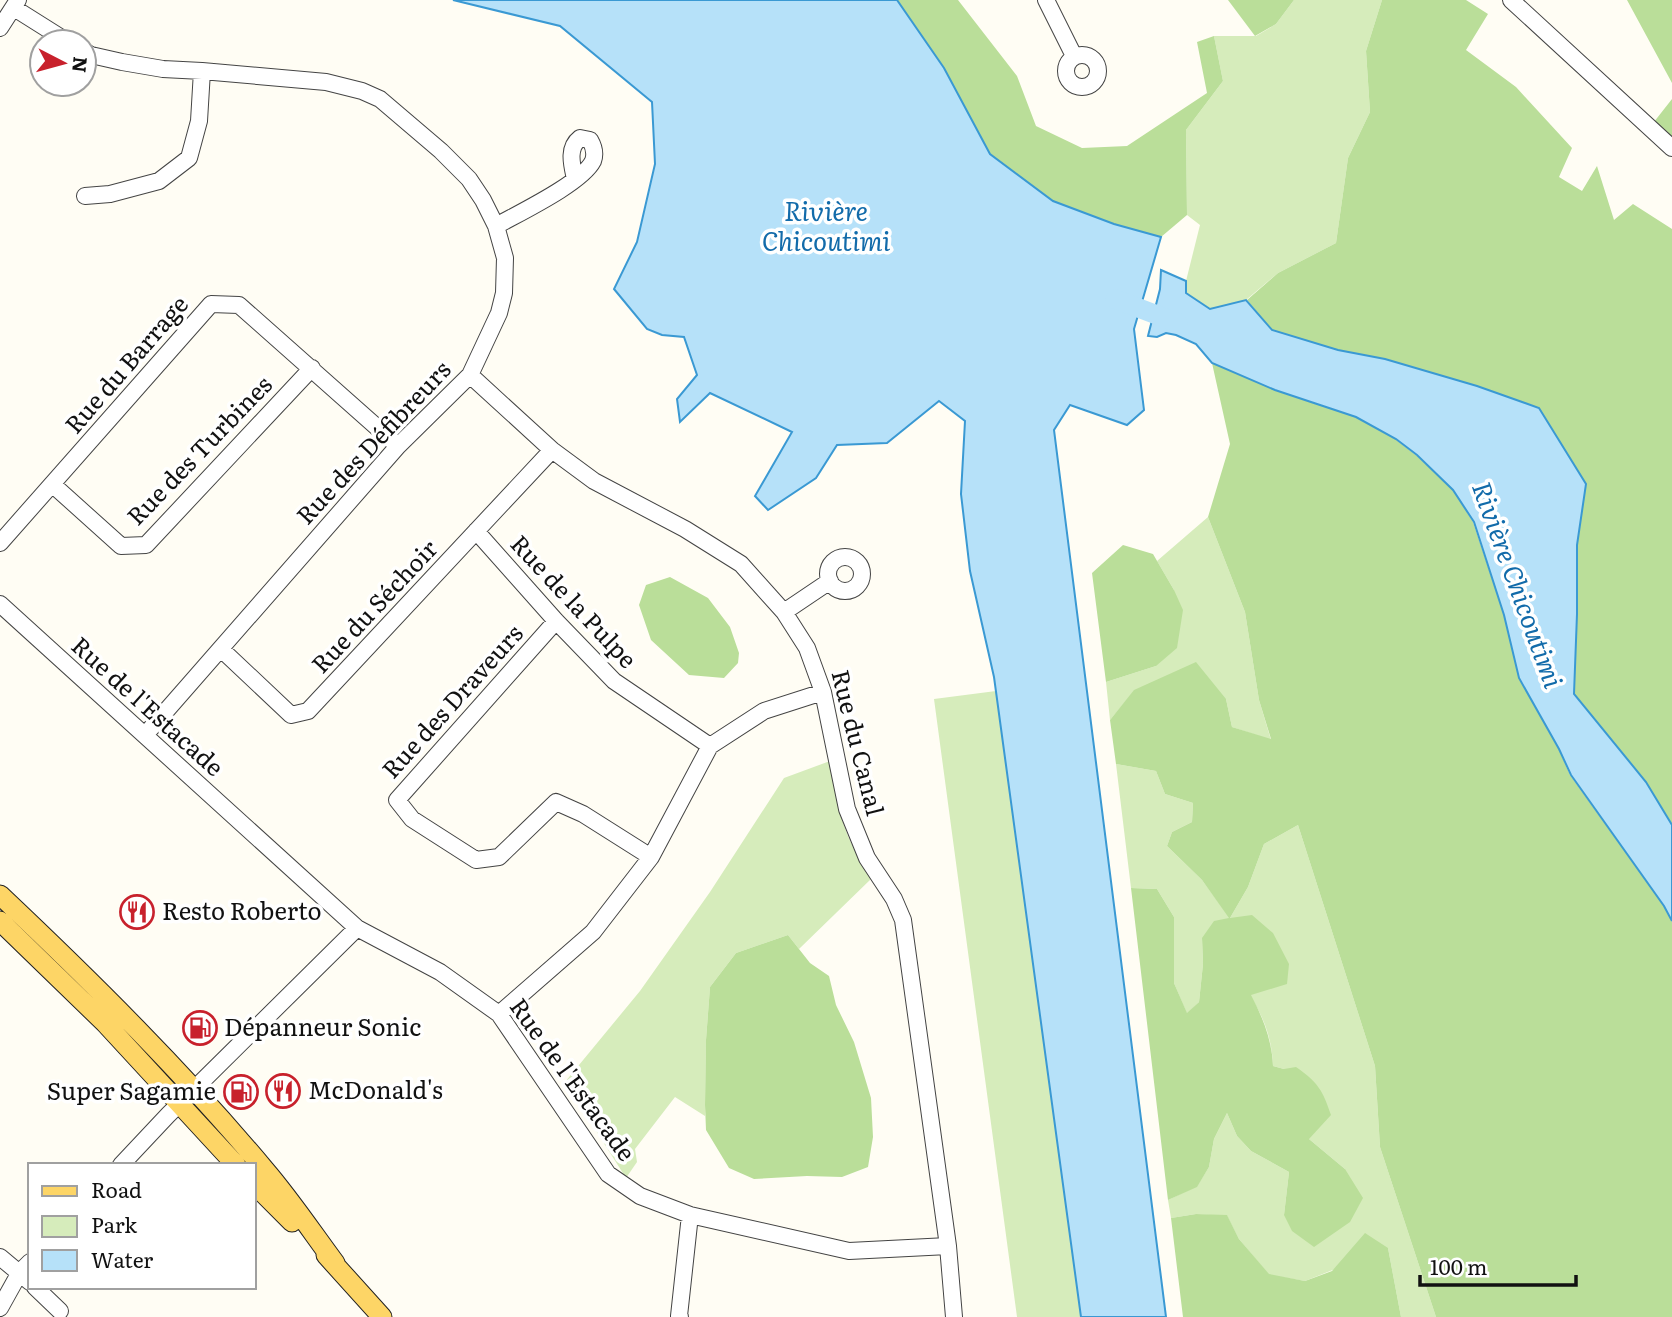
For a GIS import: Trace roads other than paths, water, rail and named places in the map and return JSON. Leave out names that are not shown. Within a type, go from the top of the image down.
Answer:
[{"type":"main road","points":[[0,895],[100,991],[187,1096],[235,1163]]},
{"type":"main road","points":[[0,921],[91,1010],[267,1172],[335,1264]]},
{"type":"main road","points":[[256,1186],[335,1264],[382,1317]]},
{"type":"street","points":[[1046,0],[1074,56]]},
{"type":"street","points":[[1511,0],[1672,148]]},
{"type":"street","points":[[0,28],[16,4],[49,28]]},
{"type":"street","name":"Rue des Défibreurs","points":[[98,57],[163,69],[326,82],[362,90],[380,99],[441,151],[469,179],[496,226],[505,258],[504,293],[499,313],[470,375],[398,446],[145,735]]},
{"type":"street","points":[[85,196],[110,194],[159,181],[189,158],[199,121],[202,71]]},
{"type":"street","points":[[496,226],[575,179]]},
{"type":"street","name":"Rue du Barrage","points":[[0,543],[211,304],[239,305],[398,446]]},
{"type":"street","name":"Rue des Turbines","points":[[52,484],[121,546],[146,545],[312,368]]},
{"type":"street","name":"Rue du Canal","points":[[470,375],[552,450],[594,481],[685,529],[741,564],[784,612],[807,648],[823,692],[847,809],[867,858],[894,899],[903,920],[948,1246],[954,1317]]},
{"type":"street","name":"Rue du Séchoir","points":[[221,649],[291,715],[308,711],[552,450]]},
{"type":"street","name":"Rue de la Pulpe","points":[[476,531],[614,681],[710,746]]},
{"type":"street","points":[[784,612],[830,581]]},
{"type":"street","name":"Rue de l'Estacade","points":[[0,604],[357,928],[440,972],[499,1014],[608,1174],[640,1196],[690,1215],[849,1251],[948,1246]]},
{"type":"street","name":"Rue des Draveurs","points":[[556,621],[397,800],[412,819],[476,860],[499,857],[556,802],[583,814],[651,857]]},
{"type":"street","points":[[499,1014],[593,932],[651,857],[710,746],[764,711],[823,692]]},
{"type":"street","points":[[123,1163],[357,928]]},
{"type":"street","points":[[680,1317],[678,1315],[690,1215]]},
{"type":"street","points":[[0,1257],[26,1272],[0,1308]]},
{"type":"street","points":[[37,1289],[60,1311]]},
{"type":"water","name":"Rivière Chicoutimi","points":[[453,0],[897,0],[944,68],[990,154],[1053,201],[1114,224],[1161,237],[1134,329],[1144,410],[1127,425],[1070,405],[1054,430],[1166,1317],[1081,1317],[994,677],[970,571],[961,494],[965,421],[939,401],[887,443],[837,445],[816,478],[768,510],[755,496],[792,432],[710,393],[680,422],[677,399],[697,375],[684,337],[662,335],[647,329],[614,289],[637,242],[655,164],[652,102],[560,26]]},
{"type":"water","name":"Rivière Chicoutimi","points":[[1161,270],[1186,281],[1186,293],[1210,309],[1246,300],[1272,330],[1338,350],[1385,359],[1477,386],[1539,408],[1586,484],[1577,545],[1574,694],[1646,782],[1672,825],[1672,921],[1571,775],[1519,678],[1504,615],[1474,522],[1453,490],[1396,439],[1356,417],[1275,390],[1212,363],[1196,344],[1176,335],[1166,333],[1157,337],[1148,336],[1160,289]]},
{"type":"waterway","name":"Rivière Chicoutimi","points":[[1115,299],[1178,323]]},
{"type":"place","name":"Resto Roberto","points":[[137,912]]},
{"type":"place","name":"Dépanneur Sonic","points":[[200,1028]]},
{"type":"place","name":"McDonald's","points":[[283,1091]]},
{"type":"place","name":"Super Sagamie","points":[[241,1092]]}]
